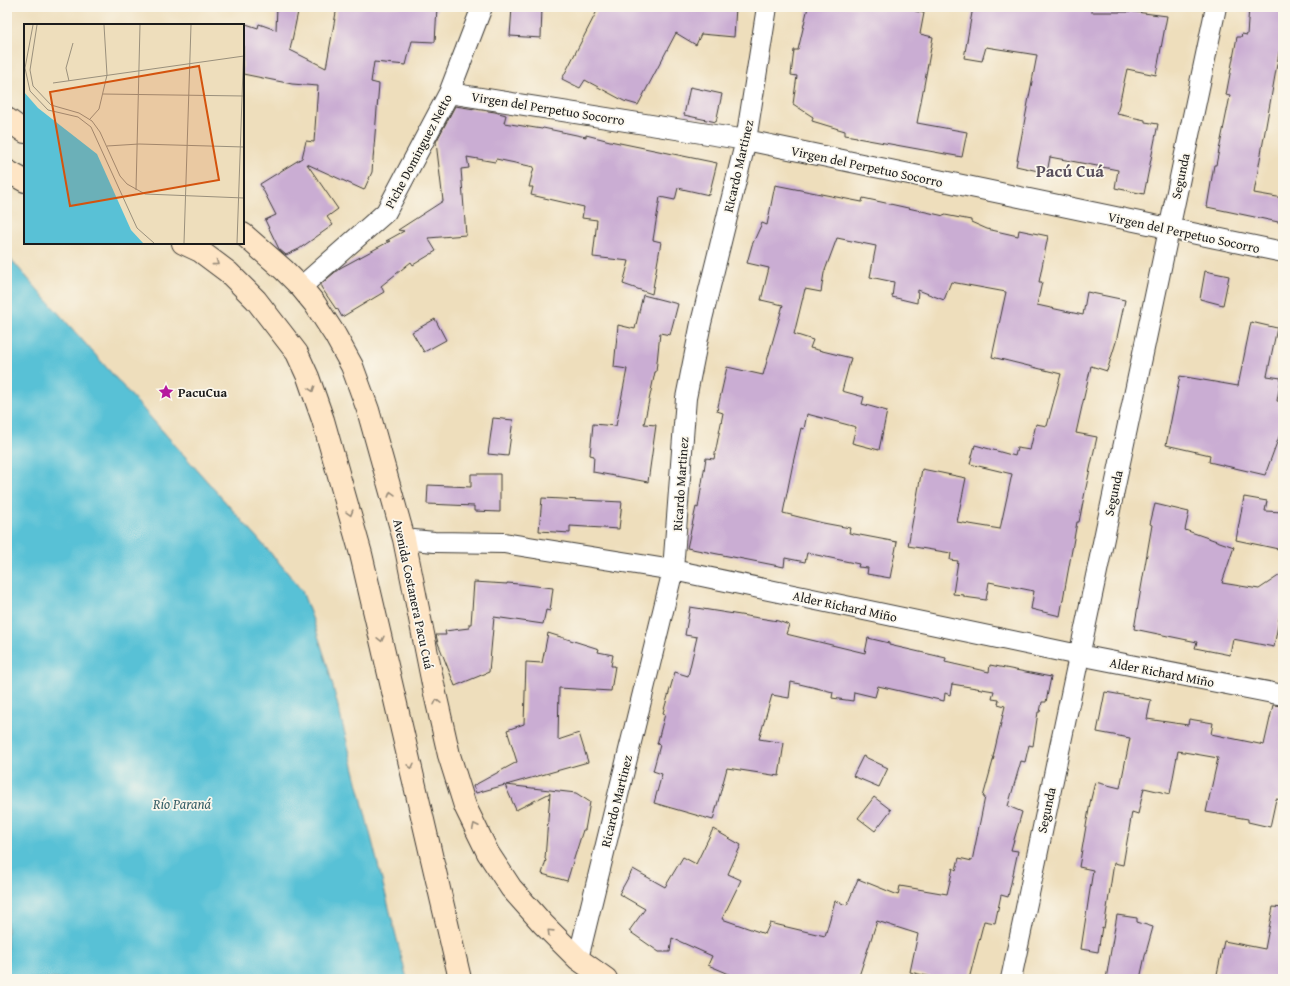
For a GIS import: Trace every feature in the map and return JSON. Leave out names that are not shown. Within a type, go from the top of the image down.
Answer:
[{"type":"main road","points":[[7,120],[24,131]]},
{"type":"main road","points":[[7,171],[24,180]]},
{"type":"main road","name":"Avenida Costanera Pacu Cuá","points":[[244,235],[301,287],[315,304],[335,335],[352,366],[368,410],[404,539],[434,689],[448,748],[465,806],[488,853],[511,888],[543,924],[578,959],[606,979]]},
{"type":"main road","points":[[185,244],[200,251],[228,272],[256,300],[297,352],[308,377],[323,420],[361,554],[460,979]]},
{"type":"street","name":"Piche Dominguez Netto","points":[[301,287],[386,212],[449,93],[482,7]]},
{"type":"street","name":"Ricardo Martinez","points":[[578,959],[673,570],[686,398],[701,323],[746,140],[767,7]]},
{"type":"street","name":"Segunda","points":[[1010,979],[1216,7]]},
{"type":"street","name":"Virgen del Perpetuo Socorro","points":[[449,93],[746,140],[1283,252]]},
{"type":"street","name":"Alder Richard Miño","points":[[404,539],[434,542],[504,543],[673,570],[1283,696]]},
{"type":"water","name":"Río Paraná","points":[[7,255],[282,566],[302,591],[328,667],[407,979],[7,979]]},
{"type":"building","points":[[277,7],[299,7],[290,50],[326,68],[337,7],[437,7],[435,42],[412,41],[406,65],[374,62],[371,82],[379,84],[372,172],[364,190],[307,164],[338,209],[327,217],[333,225],[299,249],[286,255],[279,249],[265,220],[276,215],[260,184],[302,158],[306,141],[314,142],[318,86],[292,84],[244,74],[243,23],[258,28],[259,24],[276,30]]},
{"type":"building","points":[[512,7],[542,7],[541,38],[510,36]]},
{"type":"building","points":[[599,7],[736,7],[734,37],[701,34],[696,45],[676,33],[638,105],[624,101],[585,80],[580,88],[562,79]]},
{"type":"building","points":[[808,7],[916,7],[915,11],[924,13],[920,34],[933,37],[917,123],[967,132],[962,157],[845,135],[845,131],[812,121],[813,117],[793,104],[797,76],[791,75],[794,50],[798,50]]},
{"type":"building","points":[[973,7],[1092,7],[1091,12],[1128,11],[1167,16],[1156,75],[1127,69],[1117,114],[1158,124],[1144,194],[1115,188],[1118,170],[1050,157],[1047,173],[1016,166],[1037,55],[986,47],[982,61],[964,58]]},
{"type":"building","points":[[1249,7],[1283,7],[1283,42],[1281,42],[1254,193],[1283,198],[1283,223],[1207,207],[1214,165],[1216,165],[1230,96],[1226,95],[1237,37],[1241,37],[1242,34],[1247,35]]},
{"type":"building","points":[[690,87],[722,94],[716,122],[684,115]]},
{"type":"building","points":[[455,106],[506,115],[504,123],[543,128],[586,137],[586,135],[717,163],[709,195],[678,188],[675,200],[660,197],[653,240],[661,242],[652,294],[623,284],[629,261],[593,257],[597,220],[582,218],[584,207],[531,195],[533,187],[529,187],[534,167],[496,159],[495,162],[467,157],[469,168],[461,169],[466,235],[428,238],[436,251],[413,265],[411,262],[381,286],[384,292],[342,317],[321,287],[321,284],[340,268],[390,241],[386,241],[404,231],[398,230],[443,201],[436,142]]},
{"type":"building","points":[[775,185],[862,202],[863,198],[944,216],[971,220],[971,222],[987,229],[1018,236],[1019,230],[1048,236],[1039,282],[1042,282],[1037,305],[1083,315],[1087,292],[1125,300],[1116,342],[1107,371],[1091,366],[1076,433],[1097,437],[1079,522],[1077,522],[1060,616],[1031,609],[1034,591],[989,582],[986,600],[953,594],[958,561],[950,560],[951,553],[908,546],[922,469],[966,478],[957,522],[1000,529],[1012,474],[970,464],[975,445],[1015,456],[1017,448],[1030,450],[1036,424],[1047,426],[1061,374],[992,357],[1006,292],[951,282],[944,300],[918,290],[917,303],[892,297],[894,282],[870,277],[876,246],[837,238],[824,273],[821,292],[805,289],[794,334],[813,340],[810,348],[851,358],[842,391],[864,397],[862,404],[887,411],[879,450],[852,443],[856,427],[807,414],[804,429],[801,428],[783,513],[850,528],[849,533],[897,542],[890,578],[867,574],[868,568],[858,567],[859,564],[807,553],[805,562],[785,558],[784,567],[687,548],[696,507],[698,508],[706,458],[714,459],[723,413],[717,411],[727,367],[763,375],[783,305],[761,300],[769,268],[747,263],[752,245],[762,223],[767,225]]},
{"type":"building","points":[[1205,271],[1229,276],[1223,305],[1200,299]]},
{"type":"building","points":[[643,295],[678,304],[670,335],[660,333],[656,372],[644,424],[656,425],[648,482],[593,472],[594,456],[590,455],[593,424],[616,426],[627,369],[614,367],[618,325],[635,329]]},
{"type":"building","points":[[435,319],[446,340],[424,352],[412,332]]},
{"type":"building","points":[[1251,322],[1277,328],[1267,376],[1281,378],[1277,401],[1283,402],[1283,426],[1265,475],[1209,462],[1210,455],[1166,445],[1180,376],[1238,386]]},
{"type":"building","points":[[493,418],[513,420],[508,456],[488,454]]},
{"type":"building","points":[[471,474],[500,474],[500,512],[474,511],[474,506],[427,504],[428,485],[471,487]]},
{"type":"building","points":[[1244,497],[1267,501],[1265,511],[1283,512],[1283,550],[1236,540]]},
{"type":"building","points":[[542,498],[622,502],[619,529],[570,526],[570,533],[539,531]]},
{"type":"building","points":[[1155,504],[1189,512],[1185,530],[1234,547],[1222,583],[1259,589],[1283,573],[1283,598],[1274,647],[1233,639],[1230,655],[1195,648],[1197,642],[1134,629],[1152,525],[1150,524]]},
{"type":"building","points":[[474,582],[507,583],[553,588],[550,611],[546,610],[543,624],[494,617],[489,672],[455,686],[436,635],[446,635],[445,631],[469,628],[469,624],[471,624]]},
{"type":"building","points":[[690,607],[778,621],[789,625],[786,634],[865,653],[868,638],[889,643],[889,645],[946,658],[945,662],[989,672],[990,665],[1051,677],[1046,702],[1042,702],[1040,712],[1038,712],[1033,746],[1029,745],[1025,762],[1021,761],[1008,806],[1022,812],[1011,850],[1018,851],[1008,897],[1001,895],[995,923],[984,921],[969,979],[940,979],[910,972],[918,934],[877,921],[858,979],[741,979],[708,965],[712,956],[672,938],[670,952],[659,952],[629,931],[645,909],[619,894],[633,869],[665,887],[683,857],[696,864],[713,829],[741,845],[728,874],[741,880],[722,919],[765,934],[770,923],[825,936],[835,901],[847,905],[858,879],[898,895],[900,886],[947,894],[953,868],[956,870],[959,858],[972,861],[985,797],[983,797],[994,757],[1005,706],[998,704],[999,700],[992,699],[994,691],[952,684],[950,695],[945,693],[944,701],[878,686],[875,697],[854,692],[853,701],[832,698],[833,692],[791,682],[789,698],[772,695],[759,739],[784,743],[779,776],[727,768],[713,820],[654,803],[662,774],[653,771],[660,745],[657,744],[665,714],[663,713],[675,672],[688,676],[697,637],[685,635]]},
{"type":"building","points":[[548,633],[599,649],[598,652],[613,655],[611,666],[615,666],[611,691],[559,688],[558,740],[579,733],[588,762],[506,785],[576,793],[590,802],[585,830],[583,830],[567,881],[542,874],[546,860],[550,793],[516,810],[505,785],[476,793],[473,786],[517,762],[507,730],[524,724],[526,662],[542,663]]},
{"type":"building","points":[[1105,692],[1151,700],[1147,719],[1188,725],[1189,719],[1213,723],[1211,734],[1264,745],[1273,705],[1283,706],[1283,800],[1276,799],[1270,827],[1248,822],[1248,819],[1206,812],[1218,758],[1178,751],[1170,794],[1144,788],[1138,814],[1132,812],[1123,865],[1114,863],[1104,928],[1102,927],[1098,952],[1081,949],[1093,870],[1079,867],[1095,782],[1120,788],[1130,738],[1097,732]]},
{"type":"building","points":[[863,756],[888,768],[879,787],[853,776]]},
{"type":"building","points":[[874,797],[891,810],[875,831],[858,818]]},
{"type":"building","points":[[1273,907],[1283,908],[1283,968],[1281,979],[1216,979],[1224,941],[1265,949]]},
{"type":"building","points":[[1117,915],[1137,918],[1137,922],[1153,927],[1140,979],[1106,979]]},
{"type":"place","name":"PacuCua","points":[[166,392]]},
{"type":"district","name":"Pacú Cuá","points":[[1070,171]]}]
